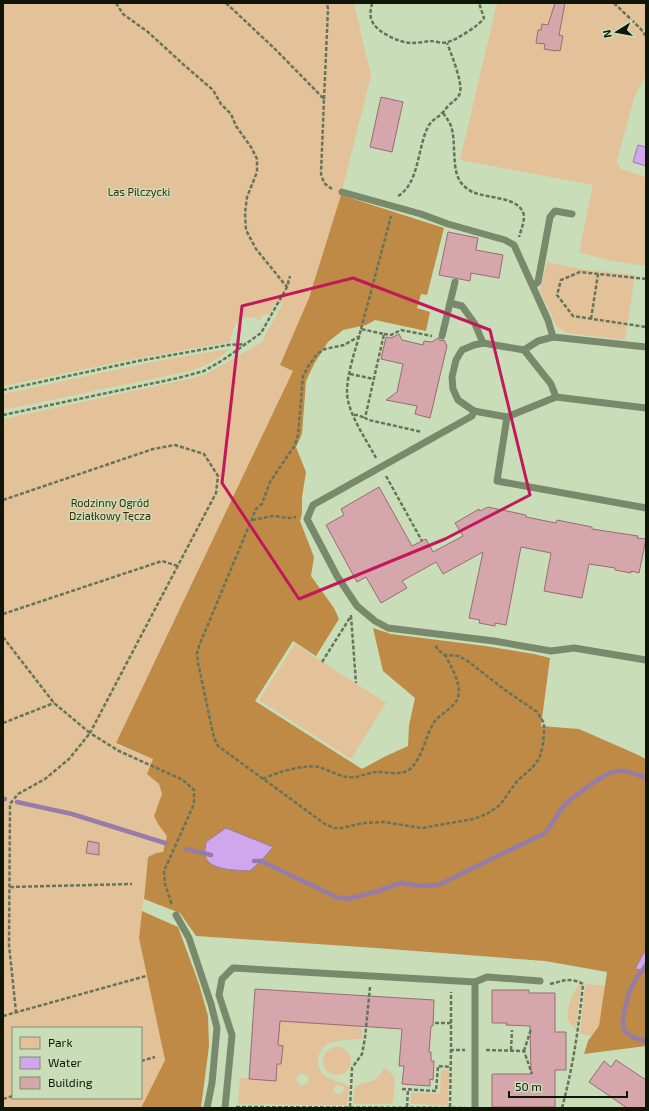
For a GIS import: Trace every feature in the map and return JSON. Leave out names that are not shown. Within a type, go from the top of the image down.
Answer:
[{"type":"lane","points":[[342,192],[421,214],[448,224],[505,240],[514,245],[548,320],[553,337]]},
{"type":"lane","points":[[533,286],[538,282],[550,217],[555,211],[572,214]]},
{"type":"lane","points":[[442,336],[455,282]]},
{"type":"lane","points":[[450,303],[462,306],[475,324],[483,343]]},
{"type":"lane","points":[[524,350],[538,341],[553,337],[646,347]]},
{"type":"lane","points":[[556,397],[551,384],[524,350],[483,343],[462,350],[456,360],[452,377],[453,389],[458,400],[474,411],[507,417],[556,397],[646,408]]},
{"type":"lane","points":[[474,411],[472,416],[380,466],[313,505],[307,519],[337,576],[357,606],[375,621],[388,628],[408,632],[494,641],[551,651],[574,648],[646,660]]},
{"type":"lane","points":[[507,417],[497,481],[646,508]]},
{"type":"lane","points":[[176,915],[190,938],[217,1028],[208,1108]]},
{"type":"lane","points":[[225,1108],[232,1035],[219,995],[222,979],[233,968],[476,982],[487,977],[542,983]]},
{"type":"lane","points":[[473,1108],[476,982]]},
{"type":"path","points":[[116,3],[123,14],[148,32],[213,90],[220,104],[230,114],[236,126],[251,146],[258,159],[257,172],[247,197],[245,213],[246,230],[256,249],[287,287]]},
{"type":"path","points":[[226,3],[275,49],[324,99]]},
{"type":"path","points":[[327,3],[328,9],[321,174],[324,183],[329,187],[342,192]]},
{"type":"path","points":[[372,3],[370,12],[371,21],[375,27],[402,42],[411,43],[438,41],[447,43],[465,33],[484,18],[479,3]]},
{"type":"path","points":[[614,3],[640,28],[646,36]]},
{"type":"path","points":[[422,541],[380,466],[354,415],[350,407],[348,394],[350,374],[396,198],[404,193],[411,183],[429,126],[435,118],[443,113],[447,106],[457,99],[460,93],[461,86],[447,43]]},
{"type":"path","points":[[443,113],[450,125],[457,177],[462,184],[474,193],[507,200],[522,210],[524,216],[523,223],[518,242],[514,245]]},
{"type":"path","points":[[646,279],[580,272],[561,280],[557,295],[573,316],[646,327]]},
{"type":"path","points":[[591,319],[598,274]]},
{"type":"path","points":[[3,415],[204,371],[223,360],[261,333],[287,287],[290,276]]},
{"type":"path","points":[[362,329],[391,335],[402,330],[431,336],[442,336]]},
{"type":"path","points":[[365,418],[384,334]]},
{"type":"path","points":[[360,336],[344,345],[325,349],[317,354],[303,376],[298,435],[295,445],[270,482],[262,504],[256,509],[199,646],[197,654],[214,738],[218,746],[325,824],[334,828],[383,822],[422,828],[473,819],[487,814],[500,805],[517,781],[540,759],[543,745],[544,723],[537,712],[505,690],[470,662],[459,656],[445,655]]},
{"type":"path","points":[[3,390],[138,361],[228,345],[246,344]]},
{"type":"path","points":[[350,374],[374,379]]},
{"type":"path","points":[[354,415],[358,415],[369,420],[438,435]]},
{"type":"path","points":[[3,500],[153,449],[175,445],[204,454],[218,476],[216,493],[90,733],[69,759],[45,779],[18,794],[10,804],[9,945],[16,1012]]},
{"type":"path","points":[[252,520],[273,516],[289,518],[301,517],[307,519]]},
{"type":"path","points":[[3,614],[162,561],[178,566]]},
{"type":"path","points":[[322,662],[352,616],[356,683]]},
{"type":"path","points":[[263,779],[275,774],[308,766],[327,769],[349,778],[375,772],[404,773],[410,769],[419,757],[436,720],[453,706],[459,695],[457,682],[445,655],[438,650],[435,644],[436,634]]},
{"type":"path","points":[[3,637],[54,703],[90,733],[119,751],[183,780],[194,790],[194,804],[164,871],[165,884],[176,915]]},
{"type":"path","points":[[3,723],[54,703]]},
{"type":"path","points":[[10,887],[132,884]]},
{"type":"path","points":[[3,1016],[146,976]]},
{"type":"path","points":[[350,1107],[352,1068],[362,1054],[365,1038],[370,976]]},
{"type":"path","points":[[542,983],[569,979],[576,980],[583,984],[576,1049],[562,1108]]},
{"type":"path","points":[[450,1107],[451,981]]},
{"type":"path","points":[[435,1023],[451,1024]]},
{"type":"path","points":[[531,1029],[524,1051],[532,1074]]},
{"type":"path","points":[[511,1050],[512,1030]]},
{"type":"path","points":[[451,1050],[524,1051]]},
{"type":"path","points":[[142,1061],[155,1057]]},
{"type":"path","points":[[402,1089],[436,1091],[438,1066],[451,1067]]},
{"type":"path","points":[[407,1107],[408,1089]]},
{"type":"path","points":[[236,1100],[235,1107],[473,1108]]},
{"type":"highlighted area","points":[[353,278],[490,330],[530,495],[445,539],[299,599],[222,483],[242,306]]},
{"type":"green space","points":[[3,3],[354,3],[371,76],[341,195],[309,298],[280,365],[294,370],[116,744],[153,759],[147,774],[159,784],[162,794],[154,816],[167,836],[163,852],[156,853],[148,857],[139,938],[165,1060],[141,1108],[3,1108],[3,419],[189,379],[206,374],[261,343],[283,303],[274,305],[269,314],[263,315],[260,320],[247,317],[242,318],[233,329],[230,342],[124,361],[3,386]]},
{"type":"green space","points":[[497,3],[646,3],[646,76],[635,95],[617,161],[621,169],[646,177],[646,266],[612,261],[579,252],[593,185],[460,160]]},
{"type":"green space","points":[[547,262],[580,269],[635,275],[625,340],[566,333],[556,325],[540,291]]},
{"type":"green space","points":[[229,349],[206,365],[190,371],[3,410],[3,394],[162,360]]},
{"type":"green space","points":[[295,644],[386,703],[351,759],[259,700]]},
{"type":"green space","points":[[580,983],[576,1029],[571,1025],[568,1014],[573,994]]},
{"type":"green space","points":[[585,984],[606,986],[599,1027],[592,1036],[580,1034]]},
{"type":"green space","points":[[280,1017],[298,1022],[360,1026],[363,1038],[330,1043],[321,1051],[318,1058],[319,1067],[324,1075],[349,1087],[346,1105],[238,1104],[240,1078],[276,1080],[277,1064],[281,1064],[282,1046],[278,1045]],"holes":[[[300,1074],[304,1074],[308,1077],[308,1082],[304,1085],[300,1085],[297,1082],[297,1078]],[[341,1085],[344,1088],[340,1095],[336,1094],[334,1091],[334,1087]]]},
{"type":"green space","points":[[337,1047],[347,1051],[351,1061],[347,1071],[337,1075],[327,1071],[323,1061],[327,1051]]},
{"type":"green space","points":[[384,1068],[390,1072],[395,1079],[393,1102],[391,1104],[355,1104],[353,1102],[355,1087],[374,1080]]},
{"type":"green space","points":[[441,1070],[449,1070],[448,1105],[411,1104],[411,1093],[440,1094]]},
{"type":"shaded area","points":[[341,195],[444,228],[427,295],[421,294],[417,308],[430,312],[426,331],[375,320],[366,325],[343,330],[328,342],[314,364],[306,381],[302,434],[296,447],[306,472],[300,521],[314,557],[311,576],[334,608],[339,619],[316,656],[293,641],[255,701],[362,769],[408,746],[409,725],[415,698],[383,671],[373,628],[391,634],[485,646],[550,658],[541,726],[579,729],[646,759],[646,1046],[584,1054],[588,1041],[599,1026],[607,972],[545,961],[196,936],[180,913],[144,899],[148,857],[156,853],[163,852],[167,836],[154,816],[162,794],[159,784],[147,774],[153,759],[116,743],[293,371],[280,365],[309,298]]},
{"type":"shaded area","points":[[142,911],[178,927],[199,984],[208,1016],[209,1046],[201,1108],[141,1108],[165,1060],[139,938]]},
{"type":"water","points":[[638,145],[646,147],[646,166],[633,162]]},
{"type":"water","points":[[226,828],[273,847],[250,871],[231,870],[217,867],[207,860],[205,855],[206,842]]},
{"type":"water","points":[[646,949],[646,970],[635,969]]},
{"type":"building","points":[[555,3],[565,3],[559,35],[563,36],[560,51],[544,49],[545,44],[536,43],[538,30],[541,30],[542,24],[548,25]]},
{"type":"building","points":[[381,97],[403,102],[392,152],[370,147]]},
{"type":"building","points":[[448,232],[478,238],[476,250],[503,255],[499,278],[471,273],[470,281],[439,275]]},
{"type":"building","points":[[399,334],[402,340],[423,345],[424,341],[432,342],[438,338],[440,341],[444,340],[447,346],[430,418],[415,414],[417,406],[386,400],[397,392],[403,364],[381,359],[386,337],[391,338]]},
{"type":"building","points":[[379,487],[412,546],[426,539],[433,552],[463,536],[455,523],[479,509],[480,511],[488,507],[526,515],[526,517],[556,523],[557,520],[592,527],[592,529],[638,536],[637,538],[646,539],[639,573],[631,571],[631,573],[615,570],[615,568],[589,564],[582,598],[544,591],[551,553],[521,547],[506,625],[495,623],[495,626],[479,623],[480,620],[469,618],[483,552],[443,574],[436,562],[402,581],[407,588],[381,603],[366,577],[357,582],[326,525],[344,515],[341,509]]},
{"type":"building","points":[[88,841],[99,843],[99,855],[86,853]]},
{"type":"building","points":[[255,989],[434,1000],[433,1026],[431,1026],[429,1052],[431,1052],[431,1061],[434,1061],[433,1080],[430,1079],[430,1086],[402,1084],[404,1066],[399,1066],[402,1029],[280,1021],[278,1045],[283,1046],[281,1064],[277,1064],[276,1081],[249,1079]]},
{"type":"building","points":[[492,990],[529,990],[529,993],[555,993],[555,1032],[566,1032],[566,1070],[555,1070],[555,1107],[492,1107],[492,1074],[531,1074],[530,1026],[492,1023]]},
{"type":"building","points":[[616,1060],[646,1080],[646,1108],[627,1108],[589,1082],[604,1061],[611,1067]]},
{"type":"waterway","points":[[254,861],[261,861],[336,897],[347,899],[375,892],[401,883],[421,886],[438,885],[545,833],[566,804],[602,777],[617,771],[646,778]]},
{"type":"waterway","points":[[17,802],[72,814],[165,843]]},
{"type":"waterway","points":[[186,849],[211,855]]},
{"type":"waterway","points":[[646,965],[630,990],[623,1017],[626,1032],[630,1036],[646,1041]]},
{"type":"park label","name":"Las Pilczycki","points":[[139,192]]},
{"type":"park label","name":"Rodzinny Ogród Działkowy Tęcza","points":[[110,509]]}]
